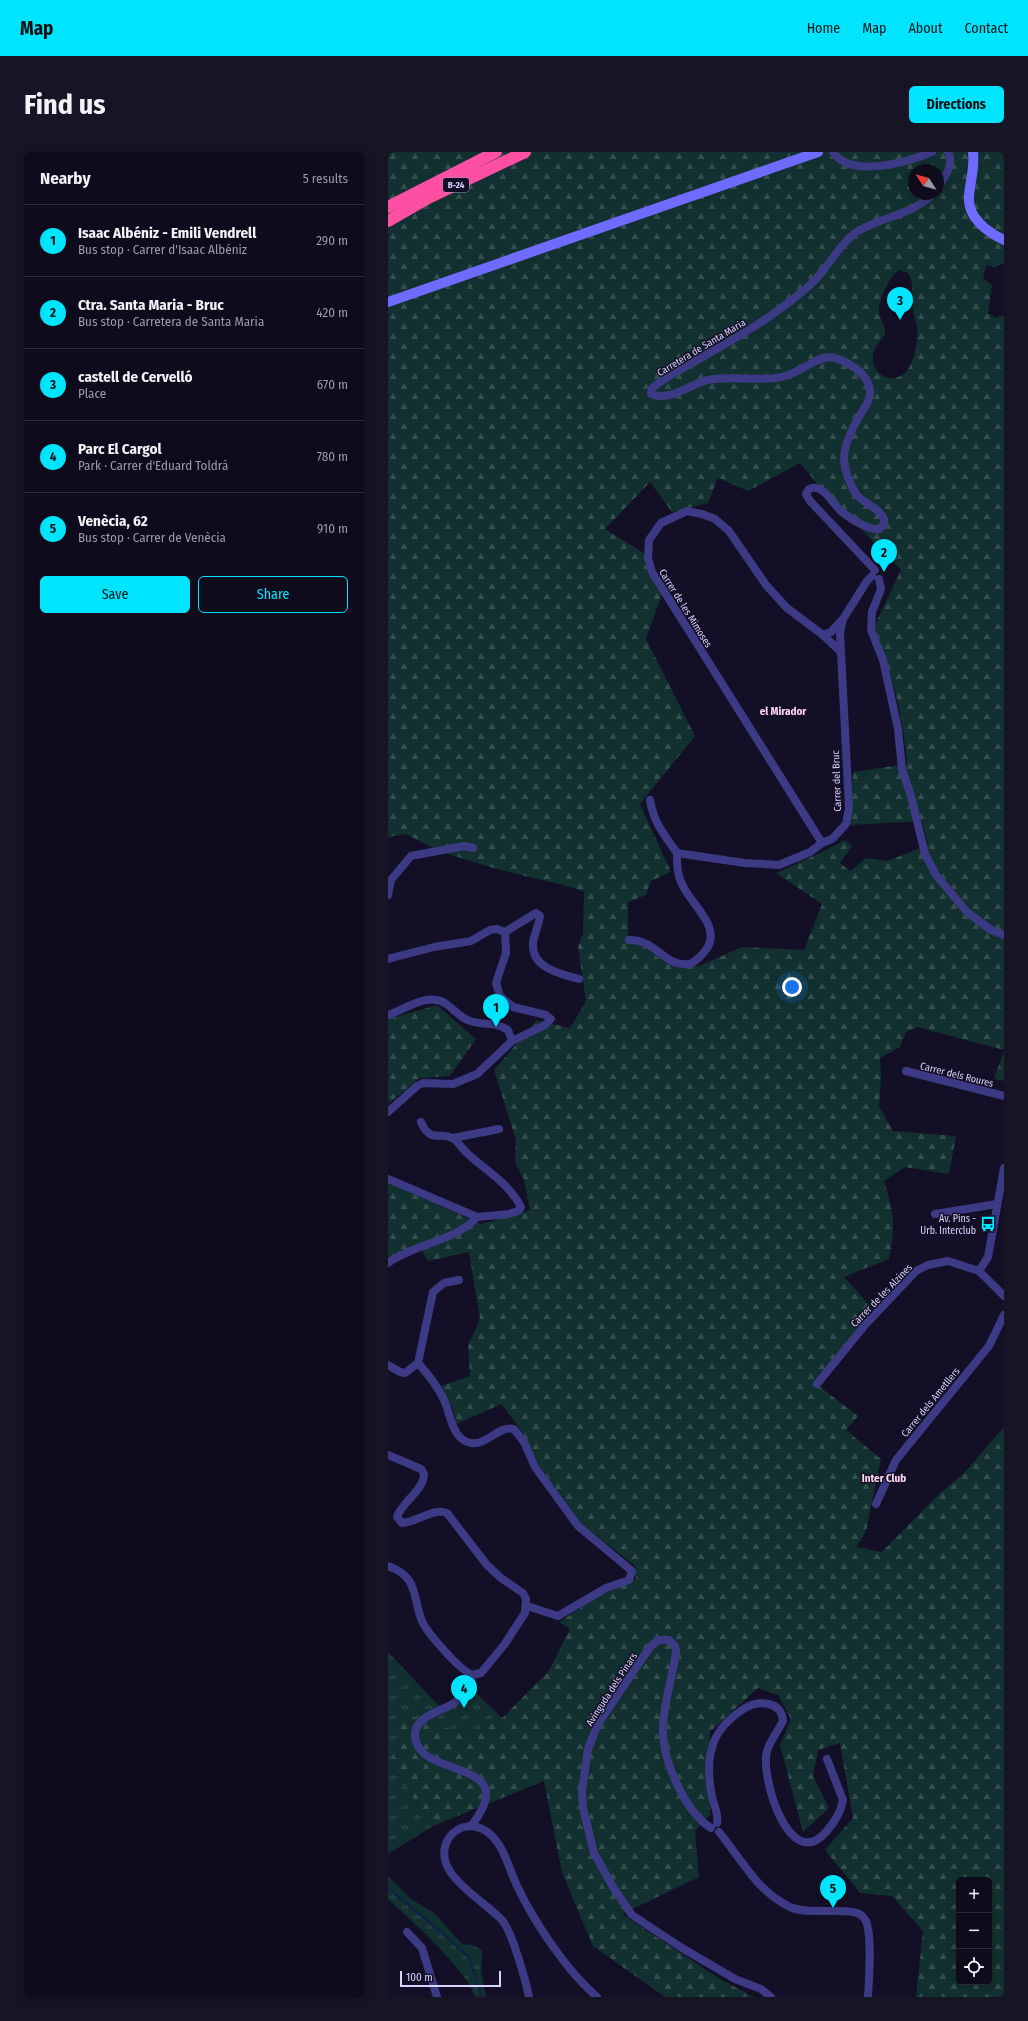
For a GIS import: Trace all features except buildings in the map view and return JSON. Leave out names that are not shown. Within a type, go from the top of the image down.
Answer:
[{"type":"highway","name":"B-24","points":[[388,207],[496,152]]},
{"type":"highway","name":"B-24","points":[[388,221],[428,198],[525,152]]},
{"type":"street","points":[[388,302],[818,152]]},
{"type":"street","points":[[833,152],[840,159],[852,164],[874,168],[932,152]]},
{"type":"street","points":[[944,177],[950,166],[951,160],[948,152]]},
{"type":"street","points":[[973,152],[974,163],[969,204],[982,226],[1004,240]]},
{"type":"street","name":"Carretera de Santa Maria","points":[[876,575],[810,501],[806,494],[812,487],[818,488],[839,510],[850,518],[875,529],[879,529],[884,524],[884,519],[880,514],[857,495],[845,463],[846,448],[853,429],[870,397],[868,383],[865,377],[858,370],[844,362],[830,357],[823,357],[811,361],[789,375],[779,378],[761,380],[709,380],[697,383],[668,396],[658,397],[651,394],[652,388],[666,378],[764,321],[812,283],[854,234],[869,226],[903,213],[927,200]]},
{"type":"street","name":"Carrer de les Mimoses","points":[[822,843],[652,572],[648,558],[649,540],[661,523],[688,511],[702,514],[714,519],[729,530],[766,585],[787,608],[823,635],[840,651]]},
{"type":"street","points":[[876,575],[881,589],[872,612],[871,630],[883,660],[898,729],[902,769],[911,796],[925,854],[936,875],[967,912],[991,930],[1004,935]]},
{"type":"street","name":"Carrer del Bruc","points":[[677,853],[745,863],[780,865],[810,852],[822,843],[832,839],[846,824],[849,808],[840,651],[842,619],[867,581],[876,575]]},
{"type":"street","points":[[823,635],[832,632],[842,619]]},
{"type":"street","points":[[629,940],[640,940],[671,961],[689,964],[698,959],[710,944],[712,937],[709,922],[684,888],[677,871],[677,853],[653,817],[650,800]]},
{"type":"street","points":[[388,895],[392,880],[410,856],[464,846],[473,848]]},
{"type":"street","points":[[505,932],[536,913],[540,916],[533,946],[536,957],[542,965],[552,971],[579,979]]},
{"type":"street","points":[[388,959],[452,943],[470,941],[490,930],[497,929],[505,932]]},
{"type":"street","points":[[388,1112],[417,1086],[423,1083],[453,1084],[477,1074],[512,1040],[545,1025],[551,1019],[546,1015],[514,1007],[500,996],[496,983],[506,953],[505,932]]},
{"type":"street","points":[[388,1015],[426,999],[434,999],[445,1004],[469,1021],[498,1024],[508,1030],[512,1040]]},
{"type":"street","name":"Carrer dels Roures","points":[[906,1071],[1004,1096]]},
{"type":"street","points":[[421,1122],[425,1131],[430,1134],[453,1138],[500,1129]]},
{"type":"street","points":[[388,1179],[477,1217],[509,1214],[518,1211],[521,1207],[516,1197],[467,1154],[453,1138]]},
{"type":"street","points":[[1004,1168],[988,1257],[980,1271],[1004,1296]]},
{"type":"street","points":[[935,1214],[997,1204]]},
{"type":"street","points":[[388,1263],[403,1254],[462,1229],[477,1217]]},
{"type":"street","name":"Carrer de les Alzines","points":[[818,1384],[865,1325],[916,1272],[928,1265],[948,1261],[980,1271]]},
{"type":"street","points":[[388,1365],[405,1373],[418,1364],[434,1292],[444,1283],[459,1280]]},
{"type":"street","name":"Carrer dels Ametllers","points":[[876,1504],[896,1460],[989,1346],[1004,1315]]},
{"type":"street","points":[[418,1364],[443,1397],[452,1425],[461,1437],[468,1442],[475,1443],[505,1430],[514,1429],[524,1442],[535,1467],[578,1526],[632,1571],[629,1580],[601,1591],[564,1614],[555,1616],[527,1606]]},
{"type":"street","points":[[388,1456],[421,1469],[424,1474],[423,1481],[401,1507],[397,1517],[398,1520],[402,1523],[409,1522],[439,1512],[446,1513],[488,1565],[501,1578],[523,1593],[527,1606],[521,1621],[481,1673],[472,1676]]},
{"type":"street","points":[[388,1566],[399,1571],[412,1583],[422,1622],[462,1669],[472,1676]]},
{"type":"street","name":"Avinguda dels Pinars","points":[[714,1826],[704,1824],[685,1798],[675,1778],[666,1750],[663,1729],[676,1651],[675,1646],[669,1640],[658,1640],[650,1647],[597,1726],[588,1750],[582,1791],[587,1833],[594,1853],[613,1887],[632,1915],[682,1948],[735,1979],[761,1989],[771,1997]]},
{"type":"street","points":[[471,1826],[484,1806],[486,1791],[483,1785],[471,1776],[426,1754],[416,1743],[415,1736],[418,1724],[437,1710],[448,1707],[470,1686],[472,1676]]},
{"type":"street","points":[[828,1759],[843,1800],[842,1806],[839,1814],[822,1836],[814,1841],[799,1841],[790,1833],[781,1816],[773,1797],[768,1771],[767,1751],[783,1721],[783,1716],[780,1710],[770,1704],[757,1704],[746,1708],[726,1724],[715,1739],[711,1749],[709,1777],[717,1812],[713,1832],[719,1832],[747,1871],[779,1901],[792,1908],[806,1911],[850,1912],[857,1913],[865,1919],[867,1923],[869,1950],[868,1997]]},
{"type":"street","points":[[529,1997],[519,1958],[503,1922],[455,1878],[446,1861],[444,1855],[445,1844],[452,1835],[461,1829],[471,1826],[485,1831],[498,1844],[519,1891],[532,1914],[575,1976],[597,1997]]},
{"type":"street","points":[[407,1932],[422,1948],[437,1997]]},
{"type":"green space","points":[[388,152],[1004,152],[1004,264],[997,265],[995,268],[988,265],[983,278],[992,285],[988,313],[996,318],[1004,315],[1004,1050],[917,1027],[906,1032],[900,1047],[880,1058],[881,1079],[879,1106],[893,1131],[956,1136],[949,1174],[905,1167],[884,1181],[893,1220],[893,1237],[889,1259],[844,1277],[873,1309],[815,1383],[858,1416],[846,1430],[881,1459],[866,1531],[856,1547],[882,1552],[936,1497],[965,1472],[1004,1427],[1004,1997],[916,1997],[923,1931],[892,1896],[860,1893],[825,1850],[853,1818],[840,1743],[818,1750],[813,1776],[829,1808],[803,1832],[780,1745],[791,1719],[778,1695],[758,1688],[710,1732],[710,1815],[695,1831],[699,1877],[622,1914],[720,1979],[754,1997],[665,1997],[593,1946],[562,1873],[544,1781],[433,1826],[390,1766],[403,1713],[447,1728],[472,1734],[502,1718],[549,1671],[570,1629],[559,1622],[601,1595],[636,1579],[635,1566],[580,1523],[539,1465],[522,1431],[501,1404],[457,1424],[453,1409],[441,1386],[470,1376],[468,1345],[480,1319],[469,1252],[428,1261],[418,1244],[388,1259],[388,1183],[481,1224],[530,1210],[524,1180],[515,1162],[516,1140],[494,1070],[537,1020],[570,1028],[586,1001],[578,947],[583,933],[584,892],[557,883],[499,870],[472,862],[432,847],[406,834],[388,837]],"holes":[[[900,270],[908,273],[911,280],[913,312],[917,325],[917,335],[915,351],[910,366],[905,373],[899,377],[892,378],[880,374],[875,368],[873,354],[875,348],[885,334],[885,328],[879,312],[880,301],[885,288],[892,277]],[[800,463],[819,486],[901,570],[874,627],[896,694],[903,729],[907,764],[853,772],[850,825],[922,821],[928,845],[887,861],[866,858],[850,871],[840,863],[852,846],[845,840],[776,873],[822,904],[804,950],[742,947],[699,966],[669,965],[628,935],[628,902],[646,895],[651,881],[671,872],[640,804],[695,736],[646,639],[662,594],[645,564],[645,554],[605,529],[650,482],[672,512],[708,503],[718,478],[748,491]]]},
{"type":"green space","points":[[437,1005],[476,1039],[450,1076],[420,1078],[388,1104],[388,1019]]},
{"type":"green space","points":[[1004,1051],[1004,1081],[994,1079]]},
{"type":"green space","points":[[388,1652],[438,1705],[451,1710],[472,1689],[502,1718],[472,1734],[447,1728],[390,1766],[433,1826],[388,1854]]},
{"type":"green space","points":[[388,1876],[411,1899],[434,1913],[462,1944],[472,1945],[482,1950],[481,1971],[486,1997],[475,1997],[462,1974],[450,1960],[388,1899]]},
{"type":"waterway","points":[[388,1888],[445,1935],[470,1959],[482,1997]]},
{"type":"place","name":"castell de Cervelló","points":[[900,320]]},
{"type":"place","name":"Ctra. Santa Maria - Bruc","points":[[884,572]]},
{"type":"place","name":"Isaac Albéniz - Emili Vendrell","points":[[496,1027]]},
{"type":"place","name":"Av. Pins - Urb. Interclub","points":[[988,1224]]},
{"type":"place","name":"Parc El Cargol","points":[[464,1708]]},
{"type":"place","name":"Venècia, 62","points":[[833,1908]]},
{"type":"district","name":"el Mirador","points":[[783,711]]},
{"type":"district","name":"Inter Club","points":[[884,1478]]}]
